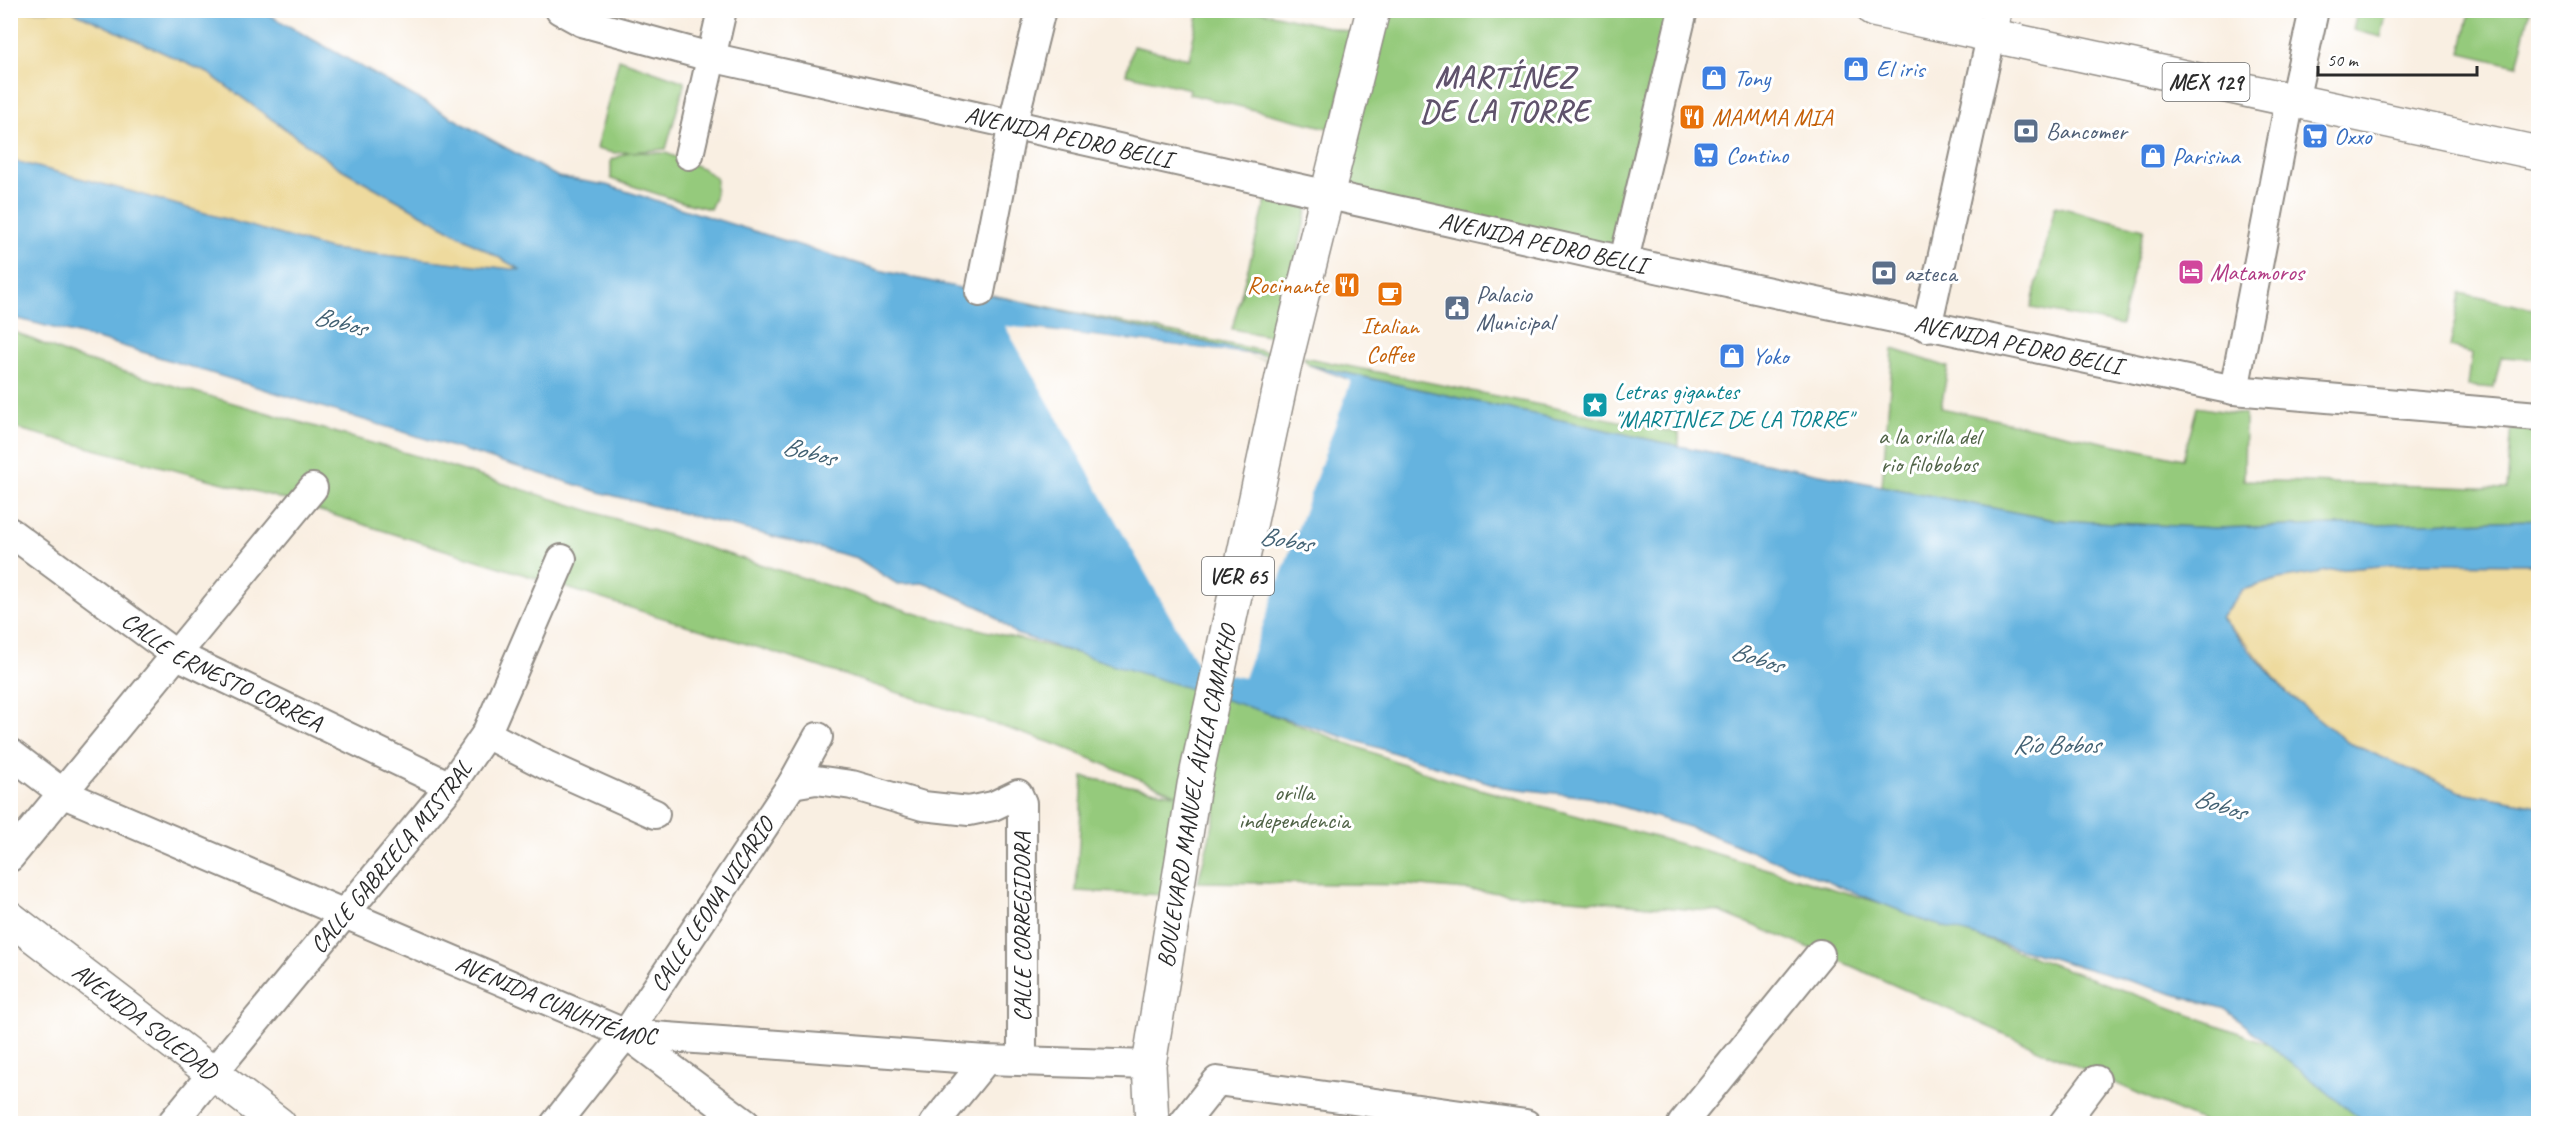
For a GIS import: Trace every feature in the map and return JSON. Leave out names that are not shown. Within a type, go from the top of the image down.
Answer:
[{"type":"main road","name":"VER 65","points":[[1328,196],[1373,10]]},
{"type":"main road","name":"MEX 129","points":[[1873,10],[1994,23],[2294,101],[2538,153]]},
{"type":"main road","name":"BOULEVARD MANUEL ÁVILA CAMACHO","points":[[1152,1124],[1149,1065],[1194,785],[1284,368],[1328,196]]},
{"type":"main road","name":"AVENIDA SOLEDAD","points":[[10,918],[279,1124]]},
{"type":"street","name":"AVENIDA PEDRO BELLI","points":[[560,10],[582,22],[710,57],[1012,123],[1328,196],[1927,327],[2234,390],[2538,416]]},
{"type":"street","points":[[689,155],[722,10]]},
{"type":"street","points":[[980,292],[1012,123],[1041,10]]},
{"type":"street","points":[[1624,260],[1683,10]]},
{"type":"street","points":[[2234,390],[2287,115],[2294,101],[2314,10]]},
{"type":"street","points":[[1927,327],[1994,23]]},
{"type":"street","points":[[10,857],[314,488]]},
{"type":"street","name":"CALLE ERNESTO CORREA","points":[[10,532],[175,654],[450,786]]},
{"type":"street","name":"CALLE GABRIELA MISTRAL","points":[[171,1124],[212,1071],[450,786],[486,734],[562,559]]},
{"type":"street","points":[[486,734],[546,765],[655,814]]},
{"type":"street","name":"CALLE LEONA VICARIO","points":[[555,1124],[626,1034],[792,784],[818,737]]},
{"type":"street","name":"AVENIDA CUAUHTÉMOC","points":[[10,753],[64,794],[345,912],[626,1034],[986,1060],[1149,1065]]},
{"type":"street","name":"CALLE CORREGIDORA","points":[[792,784],[816,780],[852,785],[923,806],[969,811],[993,806],[1018,794],[1022,802],[1022,1060]]},
{"type":"street","points":[[1682,1124],[1820,954]]},
{"type":"street","points":[[626,1034],[746,1124]]},
{"type":"street","points":[[940,1121],[986,1060]]},
{"type":"street","points":[[2063,1124],[2096,1080]]},
{"type":"street","points":[[1183,1124],[1217,1081],[1526,1124]]},
{"type":"green space","points":[[1199,11],[1259,11],[1354,33],[1332,129],[1189,94],[1190,89],[1126,74],[1133,46],[1189,59]]},
{"type":"green space","points":[[1380,11],[1678,11],[1624,260],[1340,196]]},
{"type":"green space","points":[[2357,11],[2387,11],[2381,37],[2353,30]]},
{"type":"green space","points":[[2470,11],[2530,11],[2517,66],[2461,53]]},
{"type":"green space","points":[[619,59],[685,82],[666,149],[631,152],[666,153],[702,168],[716,178],[715,198],[710,209],[611,179],[611,160],[630,152],[614,153],[596,149]]},
{"type":"green space","points":[[1267,197],[1308,207],[1278,338],[1232,329]]},
{"type":"green space","points":[[2055,206],[2144,229],[2121,325],[2031,308]]},
{"type":"green space","points":[[981,293],[1273,353],[1271,361]]},
{"type":"green space","points":[[2460,293],[2538,310],[2536,359],[2501,357],[2494,388],[2468,386],[2472,353],[2450,347]]},
{"type":"green space","name":"orilla independencia","points":[[10,330],[74,357],[413,455],[921,615],[1162,674],[1443,779],[1717,854],[1914,913],[2407,1095],[2409,1123],[2205,1123],[1824,954],[1720,912],[1409,885],[1198,882],[1216,812],[1182,797],[1164,895],[1076,891],[1083,777],[1178,795],[1058,745],[798,660],[269,495],[11,427]]},
{"type":"green space","name":"a la orilla del rio filobobos","points":[[1893,349],[1948,367],[1941,408],[2183,459],[2197,407],[2245,415],[2244,480],[2507,489],[2512,423],[2538,424],[2538,520],[2215,528],[2054,520],[1882,486]]},
{"type":"green space","points":[[1303,357],[1679,433],[1679,446],[1309,365]]},
{"type":"sand","points":[[10,11],[72,11],[208,73],[338,167],[523,271],[329,249],[129,191],[11,160]]},
{"type":"sand","points":[[2417,563],[2538,564],[2538,806],[2461,792],[2347,742],[2287,693],[2247,644],[2221,618],[2242,590],[2301,573]]},
{"type":"water","name":"Río Bobos","points":[[72,11],[262,11],[558,177],[606,185],[879,270],[1265,356],[1026,328],[1347,379],[1309,365],[1679,446],[2054,520],[2215,528],[2538,520],[2538,564],[2417,563],[2333,570],[2279,579],[2242,590],[2221,618],[2287,693],[2347,742],[2461,792],[2538,806],[2538,1123],[2365,1123],[2225,1009],[1928,922],[1702,831],[1589,797],[1503,787],[1016,634],[986,610],[926,583],[897,584],[857,558],[603,493],[116,344],[11,317],[10,160],[129,191],[329,249],[521,270],[338,167],[208,73]]},
{"type":"pier","points":[[1005,326],[1268,356],[1265,359],[1144,345],[1321,373],[1306,365],[1351,381],[1244,678],[1200,669]]},
{"type":"place","name":"El iris","points":[[1856,69]]},
{"type":"place","name":"Tony","points":[[1714,78]]},
{"type":"place","name":"MAMMA MIA","points":[[1692,117]]},
{"type":"place","name":"Bancomer","points":[[2026,131]]},
{"type":"place","name":"Oxxo","points":[[2315,136]]},
{"type":"place","name":"Contino","points":[[1706,155]]},
{"type":"place","name":"Parisina","points":[[2153,156]]},
{"type":"place","name":"Matamoros","points":[[2191,272]]},
{"type":"place","name":"azteca","points":[[1884,273]]},
{"type":"place","name":"Rocinante","points":[[1347,285]]},
{"type":"place","name":"Italian Coffee","points":[[1390,294]]},
{"type":"place","name":"Palacio Municipal","points":[[1457,308]]},
{"type":"place","name":"Yoko","points":[[1732,356]]},
{"type":"place","name":"Letras gigantes \"MARTINEZ DE LA TORRE\"","points":[[1595,405]]},
{"type":"district","name":"MARTÍNEZ DE LA TORRE","points":[[1505,94]]},
{"type":"water label","name":"Bobos","points":[[340,321]]},
{"type":"water label","name":"Bobos","points":[[809,451]]},
{"type":"water label","name":"Bobos","points":[[1286,539]]},
{"type":"water label","name":"Bobos","points":[[1757,657]]},
{"type":"water label","name":"Bobos","points":[[2220,804]]}]
